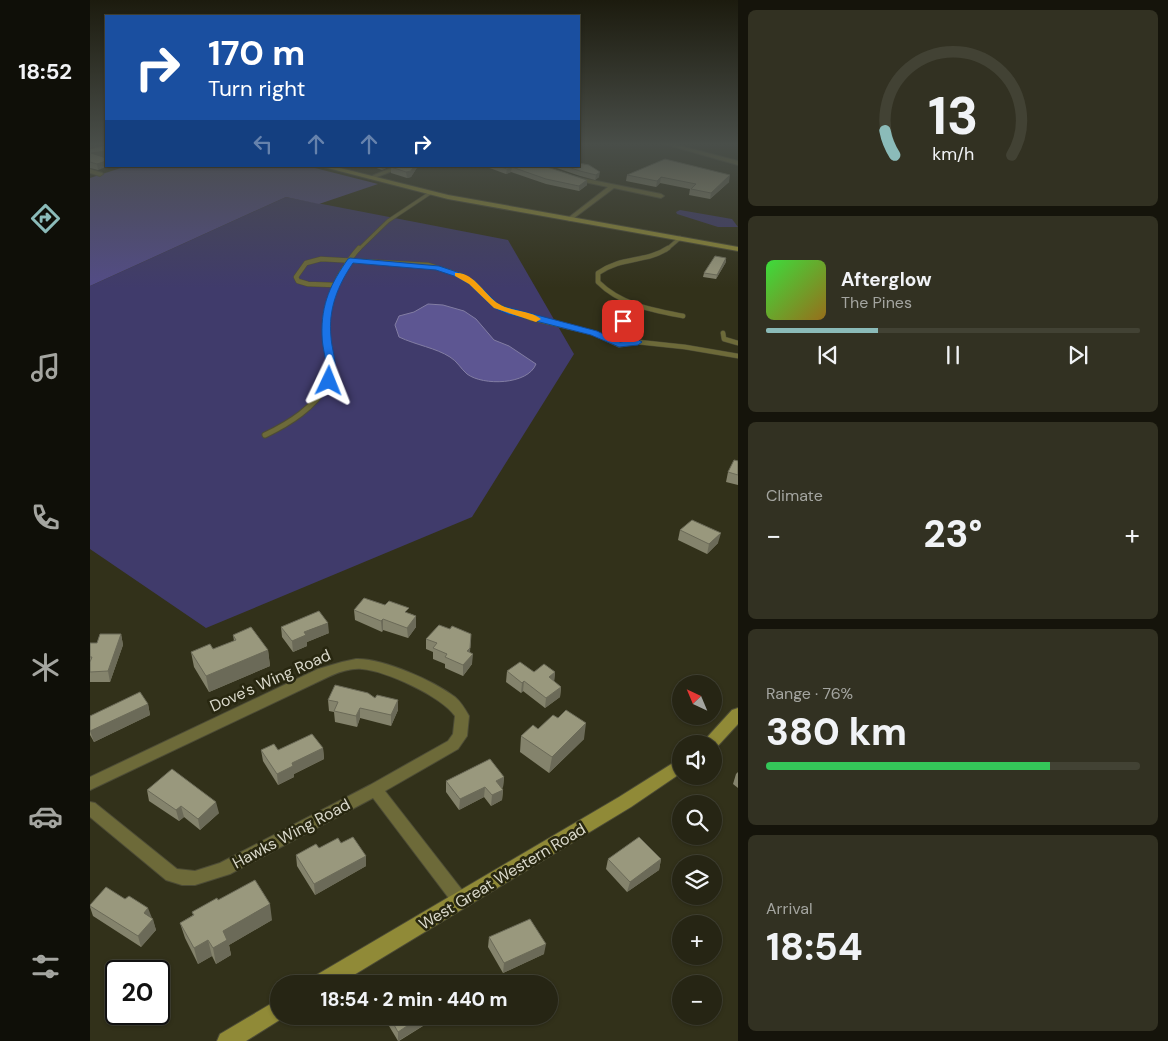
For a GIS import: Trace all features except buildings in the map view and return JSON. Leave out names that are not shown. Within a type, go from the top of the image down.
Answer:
[{"type":"main road","points":[[424,192],[738,249]]},
{"type":"main road","points":[[718,735],[738,714]]},
{"type":"main road","name":"West Great Western Road","points":[[335,975],[625,802],[672,771]]},
{"type":"main road","points":[[227,1041],[270,1015]]},
{"type":"street","points":[[570,219],[605,192]]},
{"type":"street","points":[[639,192],[661,196]]},
{"type":"street","name":"Dove's Wing Road","points":[[90,784],[323,673],[336,668],[362,664],[374,666],[434,691],[452,702],[462,716],[460,736],[454,745],[376,789]]},
{"type":"street","points":[[376,789],[460,900]]},
{"type":"street","name":"Hawks Wing Road","points":[[90,808],[167,872],[182,878],[195,878],[224,869],[376,789]]},
{"type":"lane","points":[[265,435],[288,424],[304,412],[329,381],[332,372],[326,336],[327,312],[334,285],[350,260],[391,218],[430,193]]},
{"type":"lane","points":[[680,238],[664,251],[619,261],[606,266],[598,274],[598,282],[604,290],[626,301],[683,316]]},
{"type":"lane","points":[[334,285],[304,284],[298,281],[296,277],[309,261],[322,259],[437,267],[460,275],[472,283],[496,306],[511,312],[594,333],[619,345],[638,342]]},
{"type":"lane","points":[[626,301],[623,315],[624,333],[627,338],[638,342],[685,347],[738,356]]},
{"type":"lane","points":[[723,333],[724,339],[738,343]]},
{"type":"shaded area","points":[[90,192],[356,192],[319,204],[286,197],[90,286]]},
{"type":"shaded area","points":[[286,197],[508,240],[574,354],[472,517],[206,628],[90,549],[90,286]]},
{"type":"shaded area","points":[[680,210],[732,219],[738,227],[718,227],[677,214],[676,212]]},
{"type":"shaded area","points":[[428,304],[443,305],[464,311],[476,319],[494,340],[509,346],[536,364],[531,371],[515,380],[494,382],[483,380],[467,374],[450,357],[399,337],[395,325],[399,316],[414,312]]},
{"type":"slow traffic","points":[[457,274],[472,283],[496,306],[536,319]]},
{"type":"route","points":[[329,381],[332,372],[326,336],[327,312],[334,285],[350,260],[437,267],[460,275],[472,283],[496,306],[511,312],[594,333],[619,345],[638,342],[627,338],[624,333],[623,321]]}]
